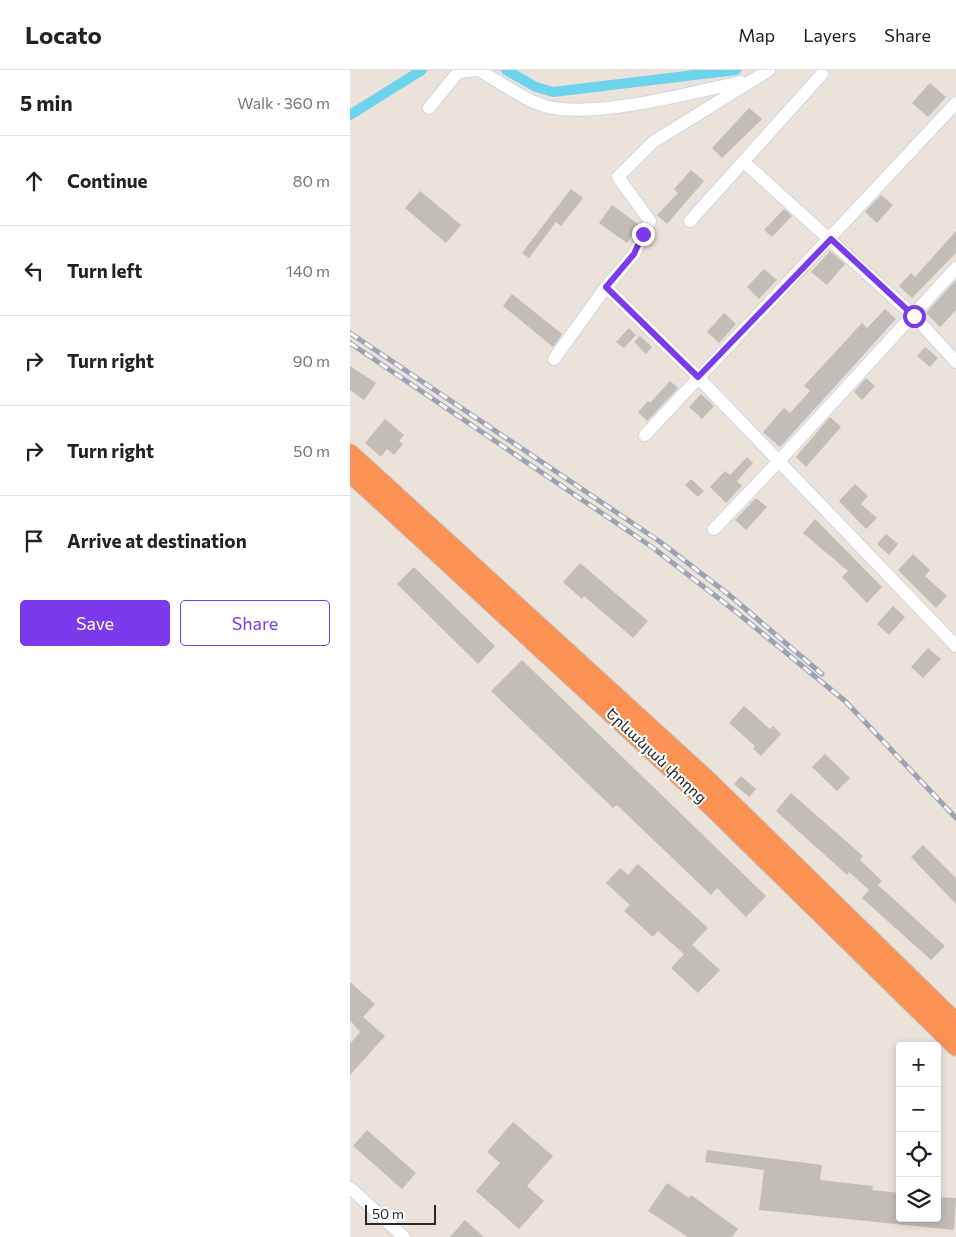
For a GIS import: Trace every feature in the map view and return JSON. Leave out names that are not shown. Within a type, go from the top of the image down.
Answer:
[{"type":"highway","name":"Երևանյան փողոց","points":[[350,454],[574,669]]},
{"type":"highway","name":"Երևանյան փողոց","points":[[350,472],[574,669],[956,1023]]},
{"type":"highway","name":"Երևանյան փողոց","points":[[702,786],[956,1046]]},
{"type":"street","points":[[429,108],[460,72],[478,70],[517,93],[552,108],[590,109],[660,99],[749,81]]},
{"type":"street","points":[[554,360],[606,287],[634,254],[650,221],[618,177],[652,142],[769,70]]},
{"type":"street","points":[[690,221],[822,74]]},
{"type":"street","points":[[644,435],[831,239],[956,103]]},
{"type":"street","points":[[744,162],[914,316],[956,362]]},
{"type":"street","points":[[714,529],[780,461],[956,268]]},
{"type":"street","points":[[606,287],[780,461],[955,645]]},
{"type":"street","points":[[350,1188],[404,1237]]},
{"type":"building","points":[[930,83],[946,97],[928,117],[912,103]]},
{"type":"building","points":[[749,108],[762,119],[722,158],[712,148]]},
{"type":"building","points":[[691,170],[704,181],[667,224],[657,215],[678,193],[674,189]]},
{"type":"building","points":[[571,189],[583,198],[561,226],[556,222],[529,258],[522,253]]},
{"type":"building","points":[[420,191],[461,225],[446,243],[405,208]]},
{"type":"building","points":[[881,195],[893,205],[877,223],[865,212]]},
{"type":"building","points":[[612,205],[639,225],[627,243],[599,223]]},
{"type":"building","points":[[784,209],[792,216],[772,237],[764,230]]},
{"type":"building","points":[[956,231],[956,253],[912,298],[899,286],[911,273],[915,277]]},
{"type":"building","points":[[830,251],[845,264],[827,285],[811,272]]},
{"type":"building","points":[[764,269],[777,280],[759,299],[747,287]]},
{"type":"building","points":[[956,280],[956,310],[940,327],[926,313]]},
{"type":"building","points":[[512,294],[562,334],[553,347],[503,306]]},
{"type":"building","points":[[885,309],[896,319],[780,447],[763,432],[784,408],[790,413],[810,391],[804,386],[862,323],[867,328]]},
{"type":"building","points":[[724,313],[736,324],[719,343],[707,332]]},
{"type":"building","points":[[629,328],[636,335],[624,348],[616,342]]},
{"type":"building","points":[[640,336],[652,347],[646,354],[634,342]]},
{"type":"building","points":[[925,347],[938,358],[930,367],[917,356]]},
{"type":"building","points":[[350,366],[376,383],[364,400],[350,390]]},
{"type":"building","points":[[866,378],[875,386],[862,400],[854,392]]},
{"type":"building","points":[[670,381],[678,388],[647,421],[638,412],[648,401],[650,403]]},
{"type":"building","points":[[701,394],[714,406],[702,419],[689,407]]},
{"type":"building","points":[[830,417],[841,427],[806,467],[796,457]]},
{"type":"building","points":[[385,419],[404,435],[399,441],[403,444],[394,455],[387,449],[381,457],[365,443]]},
{"type":"building","points":[[747,457],[753,463],[737,481],[742,486],[726,503],[710,487],[725,471],[730,475]]},
{"type":"building","points":[[691,479],[704,491],[698,497],[685,485]]},
{"type":"building","points":[[855,484],[868,496],[861,504],[877,518],[866,529],[839,501]]},
{"type":"building","points":[[756,498],[767,507],[746,530],[735,520]]},
{"type":"building","points":[[815,519],[882,587],[867,603],[842,577],[848,571],[803,533]]},
{"type":"building","points":[[886,534],[898,544],[889,555],[877,544]]},
{"type":"building","points":[[913,554],[930,570],[925,576],[947,596],[936,608],[898,570]]},
{"type":"building","points":[[580,563],[648,621],[633,638],[584,596],[582,599],[563,582]]},
{"type":"building","points":[[414,567],[495,646],[478,664],[397,584]]},
{"type":"building","points":[[893,606],[905,617],[889,635],[877,624]]},
{"type":"building","points":[[928,648],[941,659],[923,678],[911,667]]},
{"type":"building","points":[[522,660],[766,896],[746,917],[717,888],[711,895],[617,805],[613,808],[491,691]]},
{"type":"building","points":[[744,706],[770,729],[773,726],[781,734],[761,756],[753,749],[755,746],[729,723]]},
{"type":"building","points":[[825,754],[850,778],[837,791],[812,767]]},
{"type":"building","points":[[741,776],[756,789],[749,797],[734,784]]},
{"type":"building","points":[[791,793],[863,856],[860,860],[882,881],[878,885],[945,946],[931,960],[862,898],[869,890],[849,872],[847,875],[776,811]]},
{"type":"building","points":[[923,845],[956,878],[956,904],[911,857]]},
{"type":"building","points":[[638,864],[708,928],[692,945],[720,970],[698,993],[671,968],[684,954],[658,931],[653,937],[624,911],[630,905],[606,883],[620,868],[628,875]]},
{"type":"building","points":[[350,982],[375,1004],[363,1017],[385,1036],[350,1075],[350,1044],[360,1032],[350,1020]]},
{"type":"building","points":[[513,1122],[553,1156],[527,1186],[544,1201],[519,1229],[476,1191],[500,1163],[487,1152]]},
{"type":"building","points":[[367,1130],[416,1173],[402,1189],[353,1146]]},
{"type":"building","points":[[707,1150],[822,1165],[820,1180],[873,1186],[872,1190],[896,1193],[896,1222],[941,1222],[941,1197],[956,1198],[954,1230],[759,1210],[764,1170],[705,1162]]},
{"type":"building","points":[[667,1183],[689,1198],[691,1195],[738,1229],[732,1237],[688,1237],[648,1211]]},
{"type":"building","points":[[465,1220],[484,1237],[450,1237]]},
{"type":"waterway","points":[[350,115],[422,70]]},
{"type":"waterway","points":[[506,70],[536,87],[553,92],[736,70]]},
{"type":"railway","points":[[350,333],[659,541],[728,594],[822,674]]},
{"type":"railway","points":[[350,343],[652,547],[735,611],[845,701],[956,818]]},
{"type":"route","points":[[643,234],[634,254],[606,287],[698,377],[831,239],[914,316]]}]
